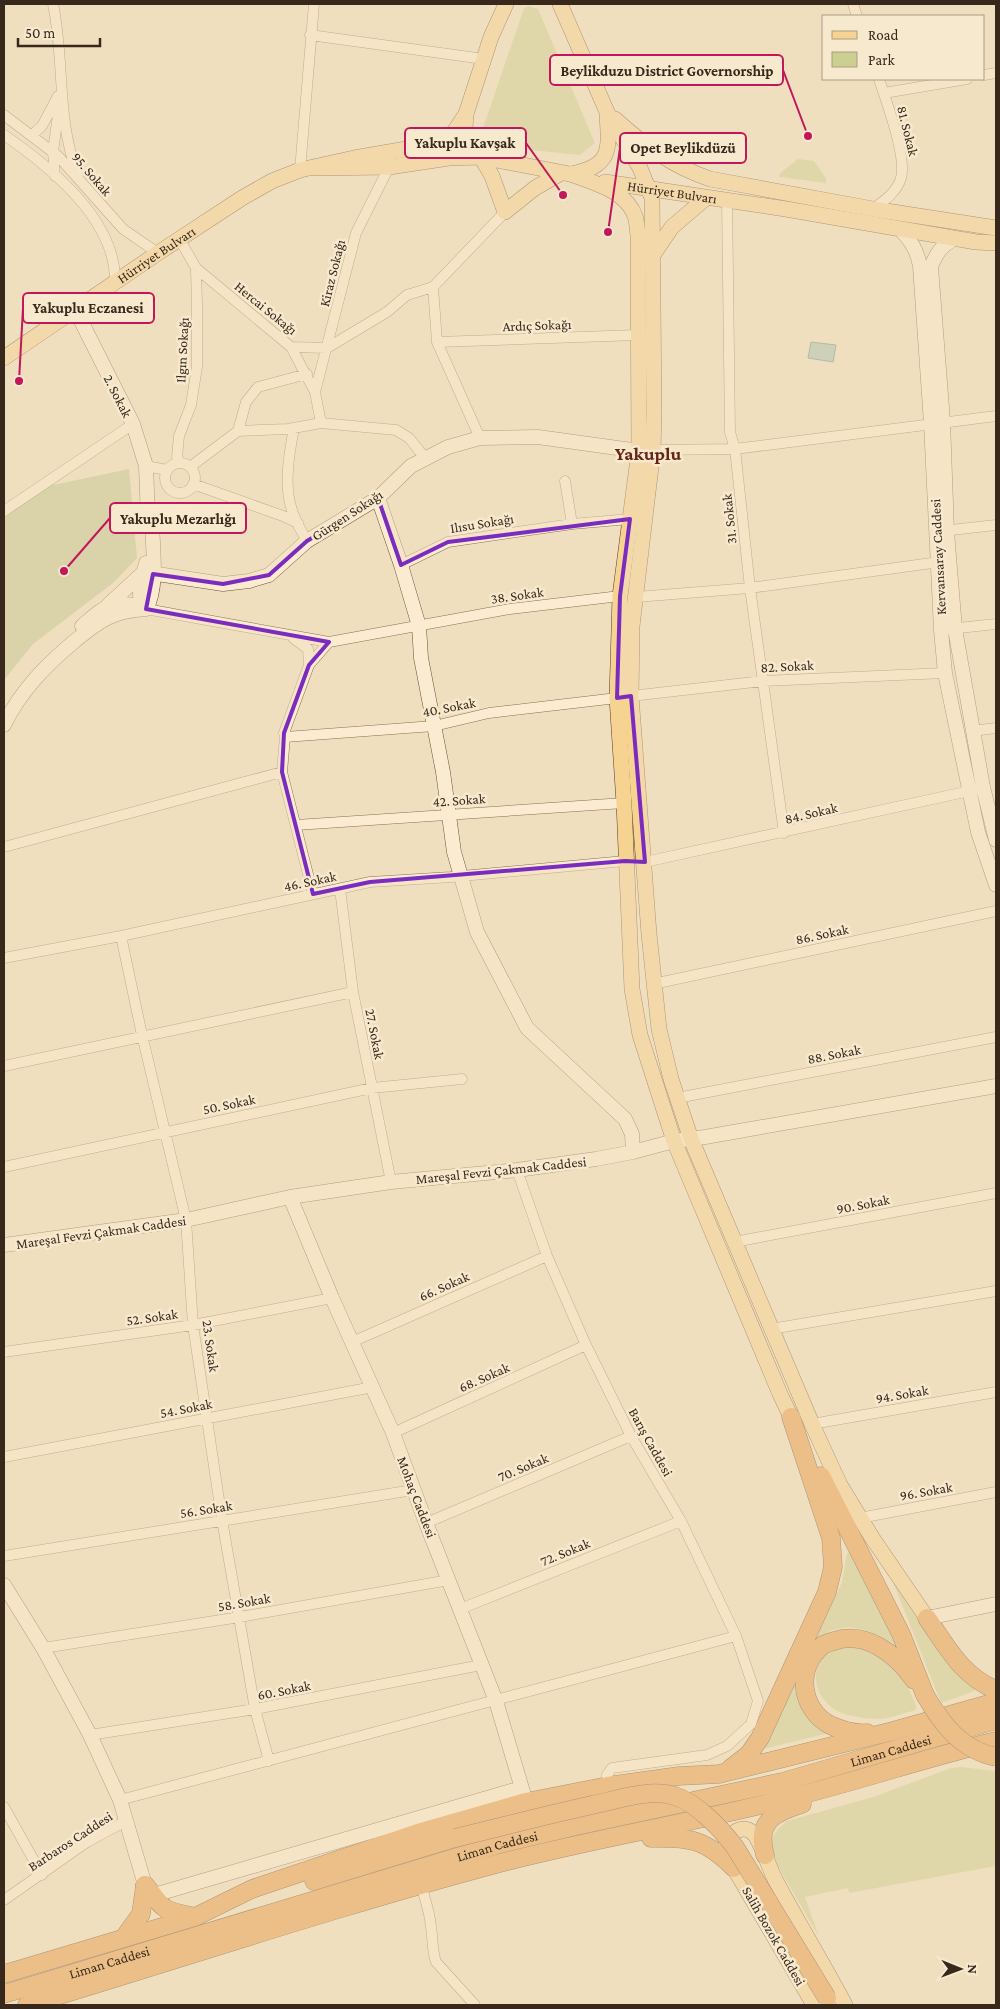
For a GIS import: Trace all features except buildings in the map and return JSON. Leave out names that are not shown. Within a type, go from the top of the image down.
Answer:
[{"type":"highway","points":[[791,1417],[901,1634],[925,1694],[939,1719],[959,1740],[978,1752],[996,1757]]},
{"type":"highway","points":[[719,1774],[749,1754],[760,1738],[828,1592],[833,1567],[831,1538],[791,1417]]},
{"type":"highway","points":[[927,1618],[960,1666],[980,1683],[996,1690]]},
{"type":"highway","points":[[892,1731],[862,1734],[840,1729],[821,1720],[810,1707],[805,1694],[804,1676],[810,1660],[824,1645],[840,1639],[855,1638],[872,1643],[886,1651],[901,1664],[925,1694]]},
{"type":"highway","points":[[149,1890],[158,1903],[166,1910],[195,1917],[252,1889],[523,1795],[679,1776],[719,1774],[892,1731],[996,1702]]},
{"type":"highway","name":"Liman Caddesi","points":[[4,1994],[500,1844],[782,1782],[996,1720]]},
{"type":"highway","name":"Liman Caddesi","points":[[27,2005],[421,1885],[497,1864],[603,1839],[717,1816],[996,1741]]},
{"type":"highway","points":[[764,1855],[762,1838],[764,1826],[773,1816],[790,1808],[880,1780],[912,1763]]},
{"type":"highway","points":[[4,1974],[455,1838],[648,1794],[675,1796],[702,1812],[722,1831],[735,1847],[824,2003]]},
{"type":"highway","points":[[603,1839],[679,1837],[690,1839],[708,1846],[734,1868]]},
{"type":"highway","points":[[126,1936],[141,1914],[149,1890]]},
{"type":"main road","points":[[506,4],[484,58],[466,114],[465,128],[468,138],[492,176],[505,212],[535,188],[566,173],[588,170],[600,163],[607,152],[609,142],[607,112]]},
{"type":"main road","points":[[559,5],[607,112],[640,168],[649,189],[653,208],[654,413],[630,519],[620,596],[624,697],[624,803],[632,988],[640,1035],[674,1141],[791,1417]]},
{"type":"main road","name":"Hürriyet Bulvarı","points":[[607,112],[650,148],[687,171],[736,185],[996,228]]},
{"type":"main road","name":"Hürriyet Bulvarı","points":[[316,168],[354,158],[430,145],[443,140],[454,132],[466,114]]},
{"type":"main road","points":[[389,166],[403,152],[410,148]]},
{"type":"main road","name":"Hürriyet Bulvarı","points":[[4,358],[242,198],[300,170],[316,168],[389,166],[449,158],[481,157],[612,184],[727,200],[976,242],[996,243]]},
{"type":"main road","points":[[566,173],[621,196],[630,206],[635,216],[638,235],[638,335],[646,451],[636,597],[624,697],[645,862],[653,984],[659,1029],[677,1098],[691,1139],[812,1424],[840,1485],[927,1618]]},
{"type":"main road","points":[[653,255],[672,227],[706,198]]},
{"type":"main road","points":[[626,860],[645,862]]},
{"type":"main road","name":"Salih Bozok Caddesi","points":[[764,1855],[759,1841],[752,1832],[738,1829],[727,1839],[726,1847],[734,1868],[824,2003]]},
{"type":"main road","points":[[764,1855],[775,1881],[845,2005]]},
{"type":"street","points":[[53,4],[58,34],[66,138],[81,182]]},
{"type":"street","points":[[300,170],[314,4]]},
{"type":"street","points":[[310,36],[484,58]]},
{"type":"street","name":"81. Sokak","points":[[873,209],[890,196],[901,179],[902,163],[879,80]]},
{"type":"street","points":[[884,93],[961,80]]},
{"type":"street","points":[[32,135],[42,126],[62,89]]},
{"type":"street","points":[[55,176],[53,152],[62,89]]},
{"type":"street","name":"95. Sokak","points":[[4,115],[53,152],[123,229],[158,253]]},
{"type":"street","name":"95. Sokak","points":[[4,135],[28,153],[72,192],[96,222],[108,244],[114,265],[115,282]]},
{"type":"street","name":"Kiraz Sokağı","points":[[315,392],[356,233],[389,166]]},
{"type":"street","name":"31. Sokak","points":[[727,200],[730,432],[735,449],[750,588],[784,833]]},
{"type":"street","points":[[327,348],[387,312],[407,295],[433,287],[505,212]]},
{"type":"street","name":"Kervansaray Caddesi","points":[[900,229],[912,242],[918,253],[937,422]]},
{"type":"street","name":"Kervansaray Caddesi","points":[[954,238],[935,255],[931,267],[948,630],[945,673],[976,789],[995,834]]},
{"type":"street","name":"Ilgın Sokağı","points":[[180,240],[196,268],[197,367],[191,405],[179,436],[177,456],[180,463]]},
{"type":"street","name":"Hercai Sokağı","points":[[196,268],[291,347],[327,348]]},
{"type":"street","points":[[433,287],[437,342],[480,438]]},
{"type":"street","name":"2. Sokak","points":[[75,309],[133,424],[146,466],[148,518],[152,525],[148,573]]},
{"type":"street","name":"Ardıç Sokağı","points":[[437,342],[638,335]]},
{"type":"street","points":[[291,347],[315,392],[321,423]]},
{"type":"street","points":[[238,431],[246,402],[258,388],[307,374]]},
{"type":"street","points":[[646,451],[735,449],[996,416]]},
{"type":"street","points":[[190,467],[238,431],[294,428],[321,423],[396,430],[409,438],[426,458]]},
{"type":"street","points":[[4,511],[133,424]]},
{"type":"street","points":[[294,428],[287,479],[292,512],[307,541]]},
{"type":"street","name":"Gürgen Sokağı","points":[[148,573],[223,584],[249,581],[269,575],[307,541],[378,498],[411,466],[448,447],[480,438],[538,437],[646,451]]},
{"type":"street","points":[[180,463],[190,467],[194,475],[193,484],[186,491],[172,490],[166,484],[165,475],[172,465],[180,463]]},
{"type":"street","points":[[146,466],[167,470]]},
{"type":"street","points":[[565,481],[572,524]]},
{"type":"street","points":[[193,484],[298,523]]},
{"type":"street","points":[[378,498],[419,626],[421,658],[460,876],[477,932],[527,1028],[625,1119],[632,1134],[633,1152]]},
{"type":"street","name":"Ilısu Sokağı","points":[[401,565],[448,542],[572,524],[630,519]]},
{"type":"street","points":[[942,531],[996,525]]},
{"type":"street","name":"Kervansaray Caddesi","points":[[942,531],[939,562],[948,630],[972,731],[978,832],[996,885]]},
{"type":"street","points":[[636,597],[750,588],[939,562]]},
{"type":"street","points":[[4,709],[20,683],[34,667],[148,573]]},
{"type":"street","points":[[146,609],[141,605],[140,598],[148,573]]},
{"type":"street","name":"38. Sokak","points":[[146,609],[328,642],[510,609],[620,596]]},
{"type":"street","points":[[104,608],[115,603],[123,603],[146,609]]},
{"type":"street","points":[[4,724],[21,695],[34,678],[54,658],[80,637],[112,616],[128,611],[146,609]]},
{"type":"street","points":[[948,630],[996,624]]},
{"type":"street","points":[[290,636],[308,649],[309,665]]},
{"type":"street","points":[[313,894],[282,772],[286,737],[284,733],[309,665],[328,642]]},
{"type":"street","name":"82. Sokak","points":[[624,697],[763,681],[945,673]]},
{"type":"street","name":"40. Sokak","points":[[286,737],[434,726],[489,713],[624,697]]},
{"type":"street","points":[[972,731],[996,728]]},
{"type":"street","points":[[4,847],[282,772]]},
{"type":"street","name":"84. Sokak","points":[[645,862],[784,833],[976,789]]},
{"type":"street","name":"42. Sokak","points":[[296,825],[624,803]]},
{"type":"street","name":"46. Sokak","points":[[4,958],[121,936],[370,882],[460,876],[626,860]]},
{"type":"street","name":"27. Sokak","points":[[340,889],[353,992],[391,1182]]},
{"type":"street","name":"86. Sokak","points":[[653,984],[996,911]]},
{"type":"street","name":"23. Sokak","points":[[121,936],[142,1035],[186,1220],[193,1324],[222,1520],[255,1709],[268,1761]]},
{"type":"street","points":[[4,1066],[142,1035],[353,992]]},
{"type":"street","name":"88. Sokak","points":[[677,1098],[996,1037]]},
{"type":"street","name":"50. Sokak","points":[[4,1167],[372,1088],[462,1079]]},
{"type":"street","name":"Mareşal Fevzi Çakmak Caddesi","points":[[4,1245],[186,1220],[290,1198],[391,1182],[516,1170],[633,1152],[674,1141],[996,1086]]},
{"type":"street","name":"Barış Caddesi","points":[[516,1170],[547,1256],[586,1346],[631,1436],[681,1521],[736,1636],[758,1701],[751,1724],[727,1746],[707,1755],[612,1768],[607,1775],[608,1786]]},
{"type":"street","name":"90. Sokak","points":[[734,1242],[996,1193]]},
{"type":"street","name":"Mohaç Caddesi","points":[[290,1198],[332,1298],[393,1433],[496,1701],[523,1795]]},
{"type":"street","name":"66. Sokak","points":[[352,1342],[547,1256]]},
{"type":"street","points":[[771,1329],[996,1291]]},
{"type":"street","name":"52. Sokak","points":[[4,1352],[193,1324],[332,1298]]},
{"type":"street","name":"68. Sokak","points":[[393,1433],[586,1346]]},
{"type":"street","name":"54. Sokak","points":[[4,1457],[373,1387]]},
{"type":"street","name":"94. Sokak","points":[[812,1424],[996,1392]]},
{"type":"street","name":"70. Sokak","points":[[426,1523],[631,1436]]},
{"type":"street","name":"56. Sokak","points":[[4,1556],[414,1490]]},
{"type":"street","name":"96. Sokak","points":[[860,1518],[996,1492]]},
{"type":"street","name":"72. Sokak","points":[[460,1609],[681,1521]]},
{"type":"street","name":"58. Sokak","points":[[43,1648],[449,1580]]},
{"type":"street","points":[[4,1585],[43,1648],[90,1735],[120,1800],[149,1890],[523,1795]]},
{"type":"street","points":[[927,1618],[996,1604]]},
{"type":"street","points":[[120,1800],[736,1636]]},
{"type":"street","name":"60. Sokak","points":[[90,1735],[255,1709],[481,1665]]},
{"type":"street","points":[[4,1807],[42,1875]]},
{"type":"street","name":"Barbaros Caddesi","points":[[4,1900],[87,1842],[126,1821]]},
{"type":"street","points":[[421,1885],[429,1914],[432,1953],[436,1962],[475,2005]]},
{"type":"highlighted area","points":[[378,498],[401,565],[448,542],[630,519],[620,596],[617,698],[631,696],[645,862],[625,861],[370,882],[313,894],[282,772],[284,733],[309,665],[329,642],[146,609],[153,574],[223,584],[269,575],[307,541]]},
{"type":"green space","points":[[529,6],[538,9],[595,143],[580,155],[501,147],[482,135],[524,8]]},
{"type":"green space","points":[[798,159],[814,161],[826,178],[826,183],[779,177],[780,173]]},
{"type":"green space","points":[[129,469],[137,558],[113,583],[33,644],[4,680],[4,514],[39,488]]},
{"type":"green space","points":[[847,1553],[853,1553],[905,1657],[892,1643],[868,1631],[850,1627],[832,1630],[815,1641],[842,1582]]},
{"type":"green space","points":[[891,1577],[949,1660],[975,1691],[941,1703]]},
{"type":"green space","points":[[849,1643],[882,1656],[905,1680],[917,1708],[914,1711],[880,1719],[867,1718],[842,1713],[826,1702],[817,1686],[817,1668],[830,1650]]},
{"type":"green space","points":[[799,1671],[837,1731],[764,1749]]},
{"type":"green space","points":[[961,1767],[996,1771],[996,1866],[849,1893],[848,1888],[805,1897],[819,1937],[775,1861],[772,1839],[777,1830],[787,1821],[873,1797],[951,1768]]},
{"type":"water","points":[[811,342],[836,345],[833,362],[808,358]]},
{"type":"place","name":"Beylikduzu District Governorship","points":[[808,136]]},
{"type":"place","name":"Yakuplu Kavşak","points":[[563,195]]},
{"type":"place","name":"Opet Beylikdüzü","points":[[608,232]]},
{"type":"place","name":"Yakuplu Eczanesi","points":[[19,381]]},
{"type":"place","name":"Yakuplu Mezarlığı","points":[[64,571]]},
{"type":"district","name":"Yakuplu","points":[[648,453]]}]
